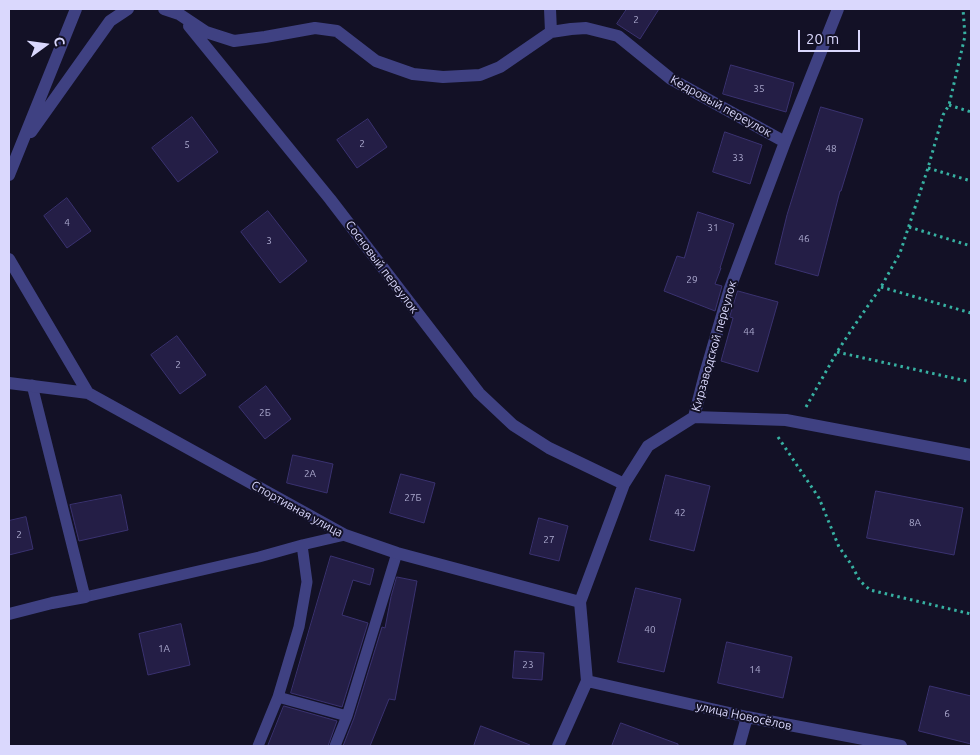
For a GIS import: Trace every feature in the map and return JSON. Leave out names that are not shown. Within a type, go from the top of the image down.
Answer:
[{"type":"street","points":[[9,175],[76,9]]},
{"type":"street","points":[[19,149],[110,21],[128,9]]},
{"type":"street","name":"Кедровый переулок","points":[[164,9],[177,11],[206,32],[234,41],[315,28],[336,31],[376,61],[413,74],[443,77],[480,75],[500,68],[551,32],[586,28],[618,36],[671,79],[785,142]]},
{"type":"street","points":[[550,9],[551,32]]},
{"type":"street","name":"Кирзаводской переулок","points":[[558,746],[586,681],[580,602],[624,484],[648,446],[694,417],[730,288],[838,9]]},
{"type":"street","name":"Сосновый переулок","points":[[177,11],[330,199],[479,393],[513,425],[549,448],[624,484]]},
{"type":"street","points":[[9,260],[88,393]]},
{"type":"street","name":"Спортивная улица","points":[[9,383],[88,393],[345,535],[397,553],[580,602]]},
{"type":"street","points":[[694,417],[786,420],[971,455]]},
{"type":"street","points":[[9,614],[52,602],[85,597]]},
{"type":"street","name":"улица Новосёлов","points":[[586,681],[747,717],[902,746]]},
{"type":"street","points":[[739,746],[747,717]]},
{"type":"lane","points":[[32,385],[85,597],[259,558],[345,535]]},
{"type":"lane","points":[[258,746],[278,697],[299,627],[307,582],[302,545]]},
{"type":"lane","points":[[335,746],[347,716],[397,553]]},
{"type":"lane","points":[[278,697],[347,716]]},
{"type":"path","points":[[798,422],[837,352],[882,287],[900,253],[943,115],[949,105],[965,36],[963,9]]},
{"type":"path","points":[[949,105],[971,112]]},
{"type":"path","points":[[928,168],[971,182]]},
{"type":"path","points":[[909,227],[971,246]]},
{"type":"path","points":[[882,287],[971,313]]},
{"type":"path","points":[[837,352],[971,382]]},
{"type":"path","points":[[764,419],[819,498],[839,547],[860,581],[870,590],[971,614]]},
{"type":"building","points":[[627,9],[659,9],[640,39],[617,24]]},
{"type":"building","points":[[731,65],[794,83],[786,112],[723,94]]},
{"type":"building","points":[[821,107],[863,119],[840,191],[818,276],[775,264],[787,215]]},
{"type":"building","points":[[192,117],[218,152],[178,182],[152,148]]},
{"type":"building","points":[[368,119],[387,147],[357,168],[337,140]]},
{"type":"building","points":[[725,132],[762,145],[750,184],[713,172]]},
{"type":"building","points":[[67,198],[91,231],[67,248],[44,216]]},
{"type":"building","points":[[268,211],[307,261],[280,283],[241,232]]},
{"type":"building","points":[[698,212],[734,224],[715,284],[722,286],[715,311],[664,291],[677,256],[684,258]]},
{"type":"building","points":[[738,291],[778,302],[758,372],[721,361],[733,318],[730,317]]},
{"type":"building","points":[[177,336],[206,375],[180,394],[151,355]]},
{"type":"building","points":[[266,386],[291,419],[265,439],[239,407]]},
{"type":"building","points":[[293,455],[333,464],[327,493],[287,483]]},
{"type":"building","points":[[401,474],[435,483],[424,523],[390,513]]},
{"type":"building","points":[[666,475],[710,486],[694,551],[650,540]]},
{"type":"building","points":[[876,491],[963,508],[954,555],[867,538]]},
{"type":"building","points":[[121,495],[128,530],[79,541],[70,505]]},
{"type":"building","points":[[26,517],[33,549],[9,555],[9,521]]},
{"type":"building","points":[[539,518],[568,526],[559,561],[530,554]]},
{"type":"building","points":[[331,556],[374,569],[370,585],[353,580],[342,615],[368,623],[342,707],[291,693]]},
{"type":"building","points":[[397,577],[417,581],[395,700],[389,699],[370,746],[343,746],[354,718],[382,627],[385,628]]},
{"type":"building","points":[[636,588],[681,599],[664,672],[618,662]]},
{"type":"building","points":[[181,624],[190,665],[148,675],[139,634]]},
{"type":"building","points":[[727,642],[792,657],[783,698],[718,683]]},
{"type":"building","points":[[515,651],[544,653],[542,680],[513,678]]},
{"type":"building","points":[[930,686],[971,696],[971,744],[919,731]]},
{"type":"building","points":[[284,706],[337,721],[328,746],[268,746]]},
{"type":"building","points":[[621,723],[678,744],[678,746],[612,746]]},
{"type":"building","points":[[481,726],[530,745],[530,746],[474,746]]}]
